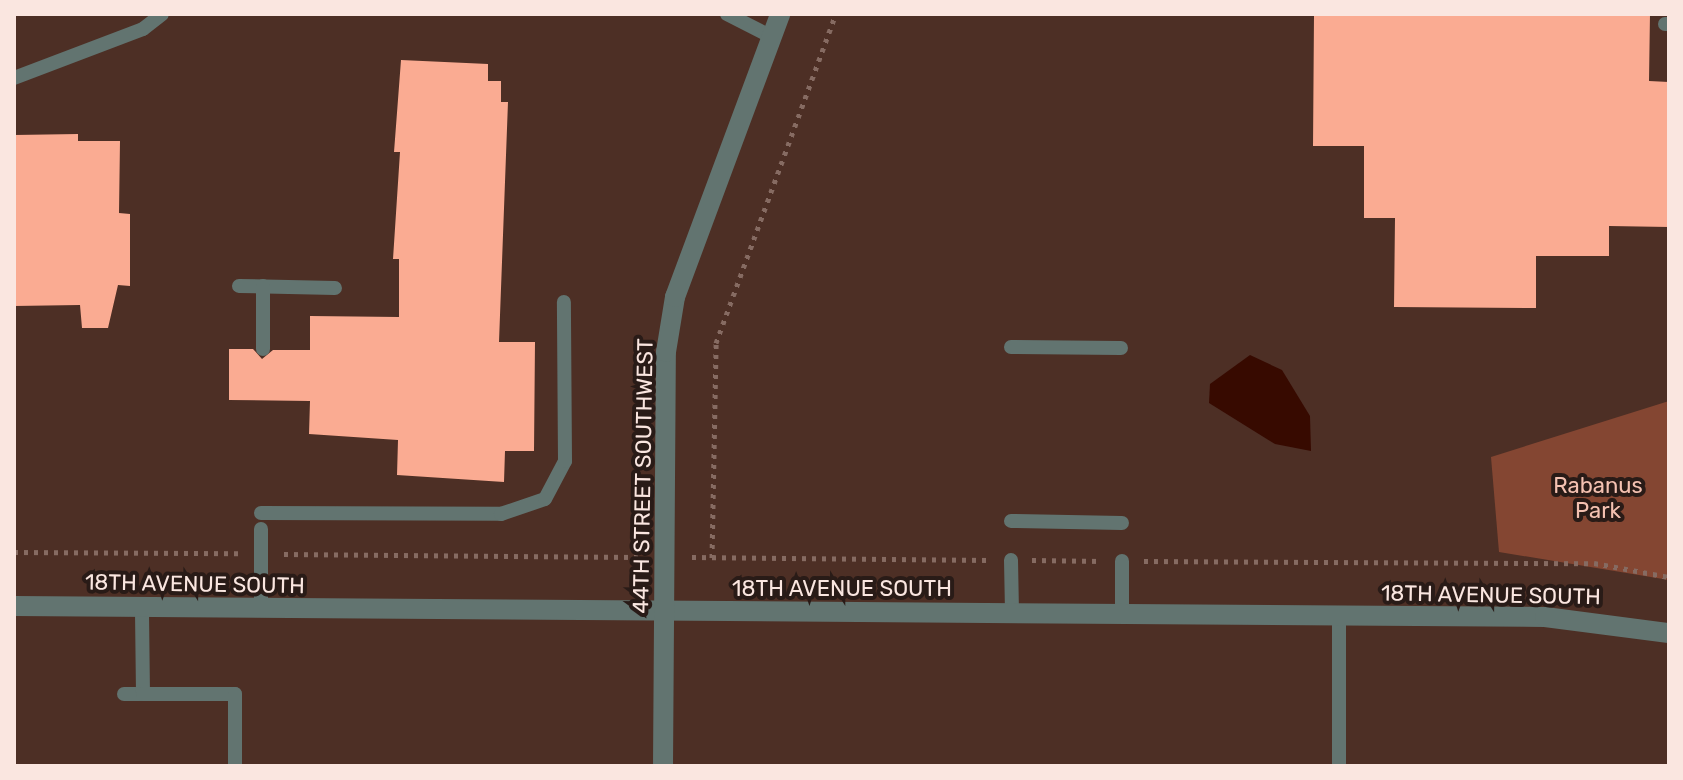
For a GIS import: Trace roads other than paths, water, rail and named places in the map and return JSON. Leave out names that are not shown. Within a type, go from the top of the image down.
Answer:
[{"type":"street","name":"44TH STREET SOUTHWEST","points":[[663,766],[666,352],[675,297],[780,14]]},
{"type":"street","name":"18TH AVENUE SOUTH","points":[[14,606],[1545,617],[1669,633]]},
{"type":"lane","points":[[14,78],[143,29],[162,14]]},
{"type":"lane","points":[[727,14],[772,37]]},
{"type":"lane","points":[[239,286],[335,288]]},
{"type":"lane","points":[[263,286],[263,349]]},
{"type":"lane","points":[[261,513],[501,514],[545,499],[565,461],[564,302]]},
{"type":"lane","points":[[1011,347],[1121,348]]},
{"type":"lane","points":[[1011,521],[1122,523]]},
{"type":"lane","points":[[261,529],[261,609]]},
{"type":"lane","points":[[1011,560],[1012,614]]},
{"type":"lane","points":[[1122,561],[1122,615]]},
{"type":"lane","points":[[142,608],[143,694]]},
{"type":"lane","points":[[1339,617],[1339,766]]},
{"type":"lane","points":[[124,694],[235,694],[235,766]]},
{"type":"park label","name":"Rabanus Park","points":[[1598,498]]}]
